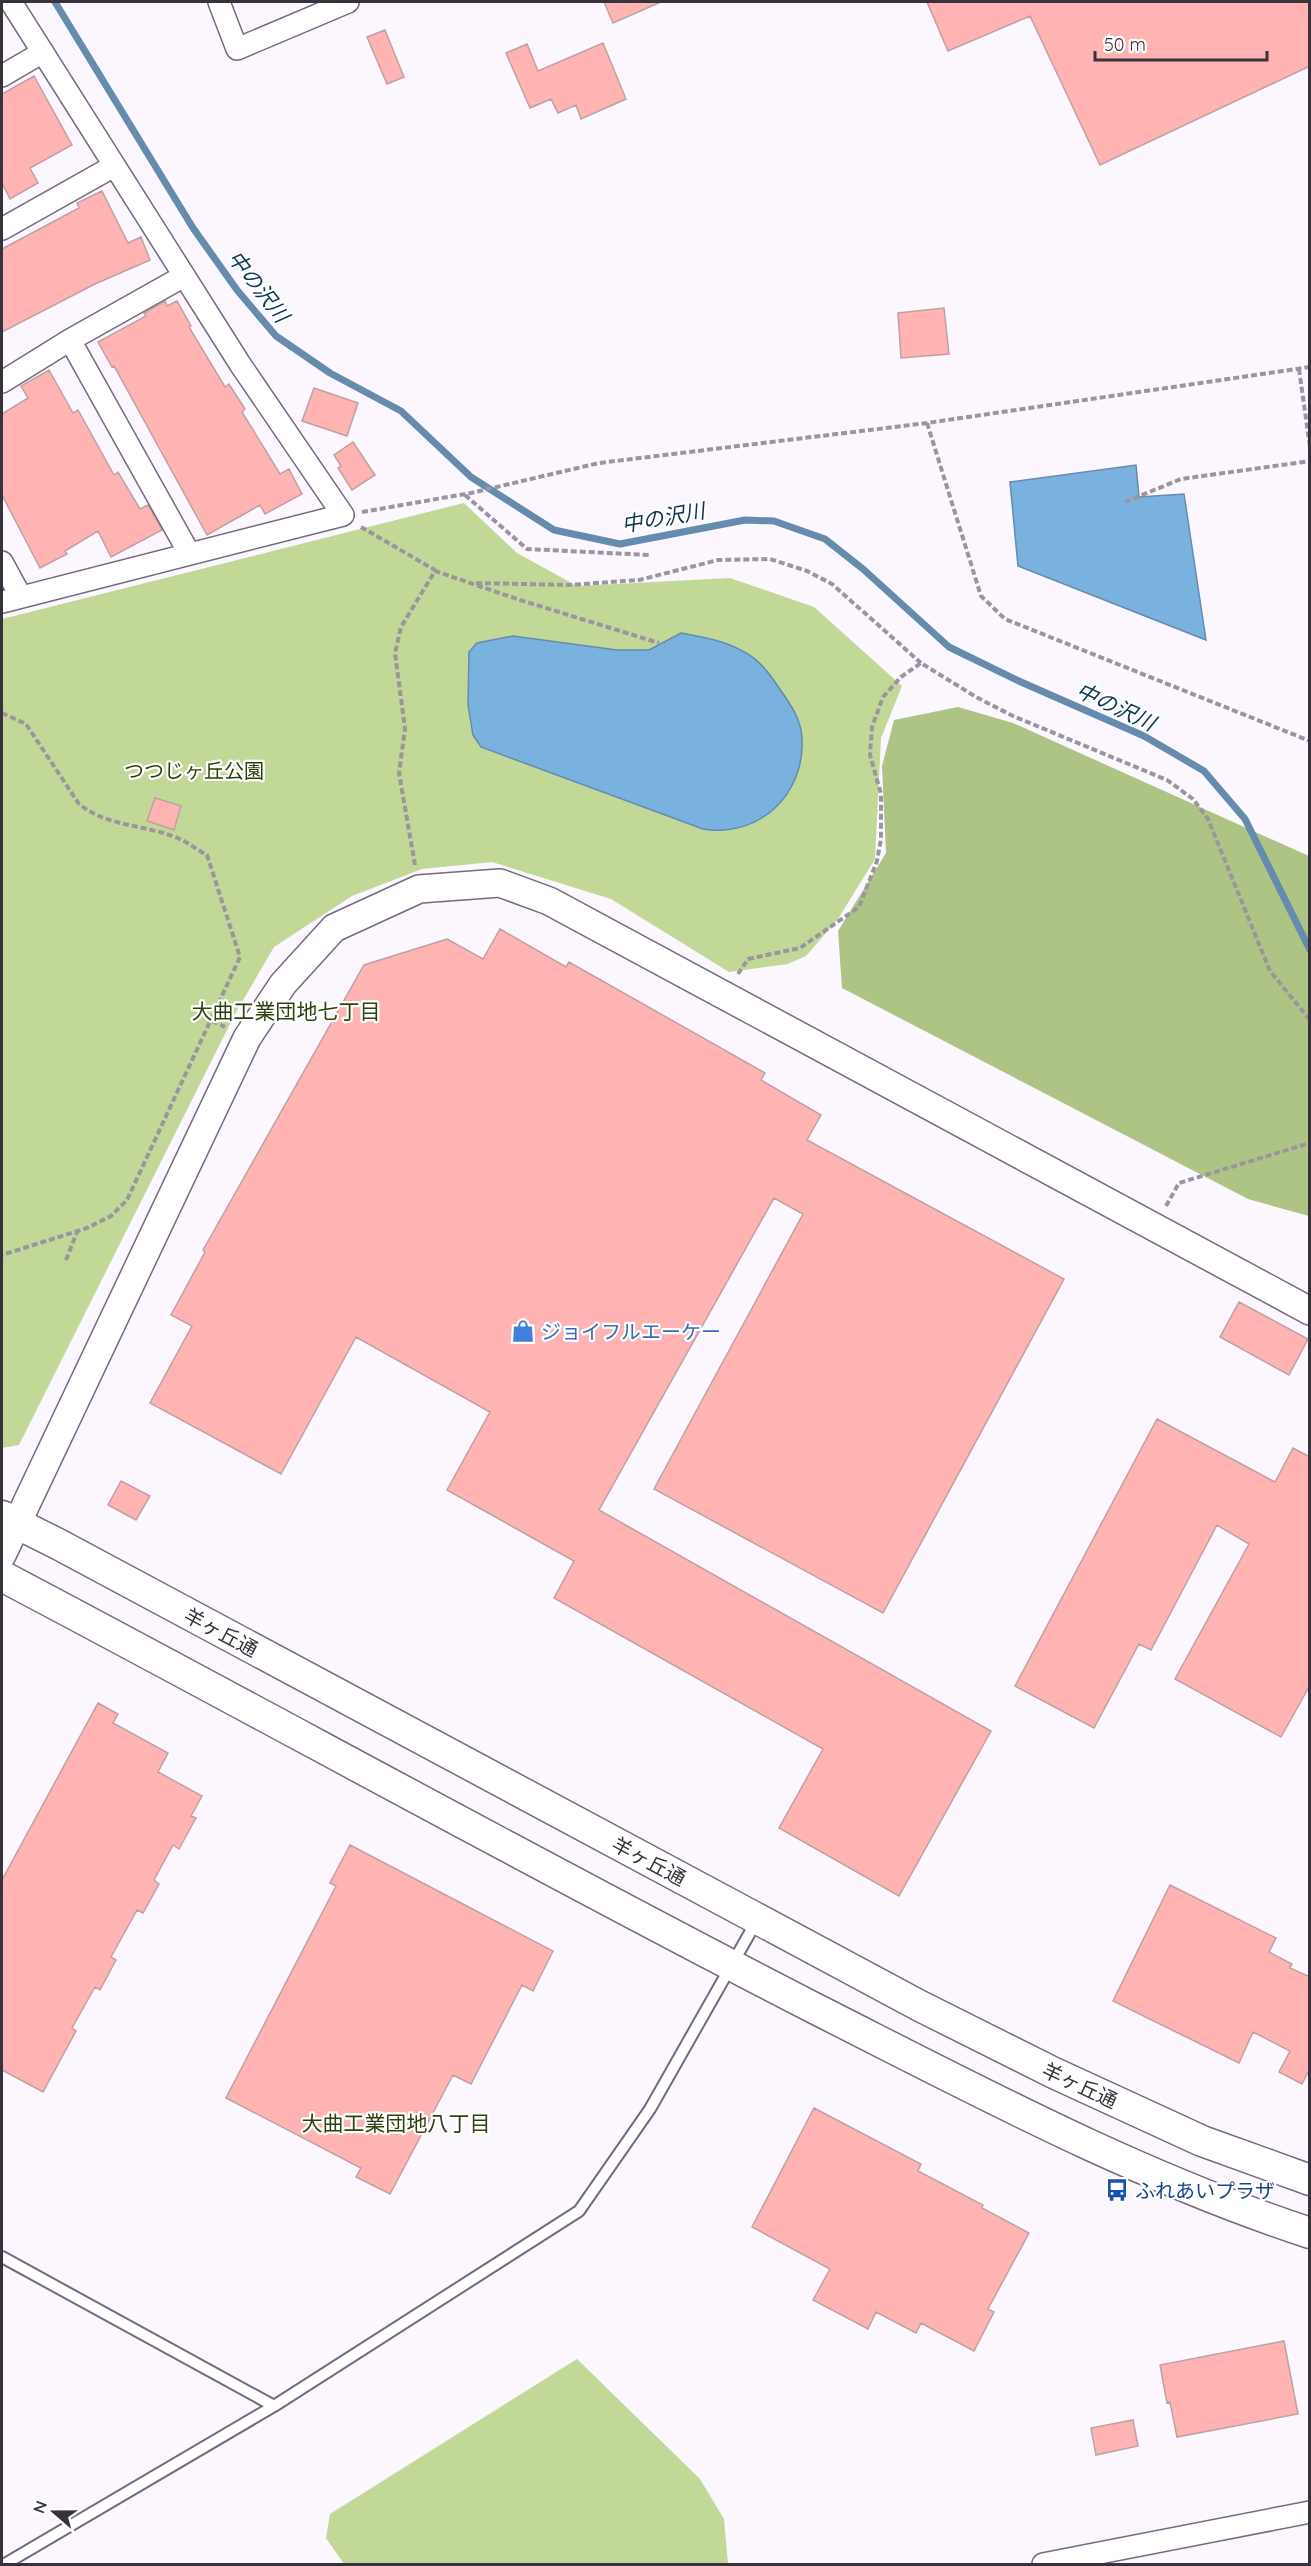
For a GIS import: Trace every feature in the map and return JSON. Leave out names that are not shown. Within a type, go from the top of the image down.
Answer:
[{"type":"main road","name":"羊ヶ丘通","points":[[9,1520],[920,2006],[1054,2073],[1202,2142],[1310,2180]]},
{"type":"main road","points":[[2,1576],[731,1965],[1061,2133],[1234,2207],[1310,2233]]},
{"type":"street","points":[[2,562],[11,600],[343,515],[240,364],[12,2]]},
{"type":"street","points":[[219,2],[237,49],[348,2]]},
{"type":"street","points":[[2,76],[43,52]]},
{"type":"street","points":[[2,229],[114,166]]},
{"type":"street","points":[[2,382],[70,340],[184,276]]},
{"type":"street","points":[[70,340],[189,553]]},
{"type":"street","points":[[2,1555],[9,1520],[247,1038],[283,984],[334,928],[419,889],[500,883],[549,900],[1310,1311]]},
{"type":"street","points":[[1043,2565],[1310,2512]]},
{"type":"lane","points":[[5,2565],[274,2406],[579,2211],[650,2109],[758,1919]]},
{"type":"lane","points":[[2,2257],[274,2406]]},
{"type":"path","points":[[343,515],[471,493],[599,463],[927,423],[1310,367]]},
{"type":"path","points":[[1299,369],[1310,447]]},
{"type":"path","points":[[927,423],[981,596],[1005,619],[1310,741]]},
{"type":"path","points":[[1125,501],[1181,479],[1310,461]]},
{"type":"path","points":[[464,494],[527,549],[649,555]]},
{"type":"path","points":[[343,515],[435,570],[660,643]]},
{"type":"path","points":[[471,583],[569,585],[639,580],[718,560],[770,559],[807,571],[832,584],[921,663],[976,698],[1013,716],[1167,780],[1193,799],[1208,819],[1270,971],[1310,1020]]},
{"type":"path","points":[[419,889],[399,773],[405,729],[395,653],[401,627],[435,570]]},
{"type":"path","points":[[725,995],[748,959],[800,948],[859,907],[877,861],[881,839],[881,794],[870,755],[872,727],[883,697],[902,677],[921,663]]},
{"type":"path","points":[[2,713],[26,724],[79,804],[90,813],[107,821],[174,837],[207,855],[240,957],[127,1200],[111,1216],[77,1231],[2,1256]]},
{"type":"path","points":[[1154,1227],[1179,1183],[1310,1143]]},
{"type":"path","points":[[66,1260],[77,1231]]},
{"type":"green space","name":"つつじヶ丘公園","points":[[464,503],[517,553],[577,586],[730,578],[814,607],[902,686],[881,738],[875,859],[838,919],[806,956],[788,964],[729,972],[611,899],[492,862],[422,869],[352,896],[274,947],[235,1014],[19,1445],[2,1448],[2,619]]},
{"type":"green space","points":[[958,707],[1013,723],[1309,856],[1309,1216],[1248,1199],[842,988],[838,931],[886,853],[882,766],[894,720]]},
{"type":"green space","points":[[577,2359],[700,2479],[724,2519],[728,2564],[344,2564],[326,2538],[330,2514]]},
{"type":"water","points":[[1136,465],[1139,497],[1184,494],[1206,640],[1018,566],[1010,482]]},
{"type":"water","points":[[681,633],[723,642],[751,656],[770,676],[797,717],[802,738],[801,759],[796,778],[787,794],[775,808],[760,819],[743,827],[723,830],[703,829],[481,747],[473,735],[468,705],[469,652],[477,643],[513,636],[617,650],[649,650]]},
{"type":"building","points":[[604,2],[661,2],[613,23]]},
{"type":"building","points":[[927,2],[1310,2],[1310,66],[1100,165],[1030,16],[948,51]]},
{"type":"building","points":[[385,30],[404,77],[387,84],[367,37]]},
{"type":"building","points":[[603,43],[626,99],[581,119],[576,105],[558,113],[551,99],[530,108],[506,53],[527,44],[538,71]]},
{"type":"building","points":[[34,76],[72,145],[30,168],[38,183],[10,199],[2,183],[2,94]]},
{"type":"building","points":[[102,191],[128,243],[141,237],[150,260],[95,284],[2,332],[2,249],[79,208],[77,203]]},
{"type":"building","points":[[165,301],[167,306],[177,301],[191,326],[189,327],[225,387],[229,384],[245,409],[242,412],[280,474],[289,469],[302,494],[265,514],[260,505],[207,535],[114,366],[112,367],[98,342],[146,316],[144,313]]},
{"type":"building","points":[[944,308],[949,354],[901,358],[898,313]]},
{"type":"building","points":[[49,370],[73,413],[78,410],[114,475],[118,472],[140,509],[148,505],[162,530],[111,557],[98,531],[65,551],[67,554],[40,568],[2,495],[2,414],[28,398],[21,386]]},
{"type":"building","points":[[314,388],[358,403],[347,436],[302,421]]},
{"type":"building","points":[[353,442],[375,475],[352,490],[338,468],[341,466],[334,455]]},
{"type":"building","points":[[155,798],[181,806],[174,830],[147,821]]},
{"type":"building","name":"ジョイフルエーケー","points":[[500,929],[566,967],[569,962],[765,1073],[761,1080],[821,1115],[807,1140],[1064,1279],[883,1613],[654,1489],[803,1214],[774,1198],[599,1510],[991,1731],[899,1896],[779,1828],[823,1749],[554,1598],[574,1561],[447,1490],[490,1412],[356,1337],[281,1474],[150,1403],[192,1326],[171,1315],[205,1252],[203,1250],[364,965],[447,939],[483,959]]},
{"type":"building","points":[[1239,1302],[1308,1339],[1289,1375],[1220,1337]]},
{"type":"building","points":[[1157,1419],[1275,1482],[1293,1448],[1310,1457],[1310,1685],[1281,1737],[1175,1679],[1249,1544],[1217,1525],[1151,1650],[1139,1644],[1094,1728],[1015,1686]]},
{"type":"building","points":[[121,1481],[150,1496],[136,1520],[108,1505]]},
{"type":"building","points":[[98,1703],[118,1714],[113,1723],[168,1753],[158,1772],[202,1796],[191,1816],[196,1818],[179,1849],[173,1845],[154,1880],[159,1884],[143,1913],[137,1910],[111,1957],[116,1960],[100,1990],[95,1987],[72,2028],[76,2031],[43,2092],[2,2070],[2,1880]]},
{"type":"building","points":[[350,1845],[553,1951],[533,1991],[522,1985],[471,2084],[453,2075],[390,2194],[356,2177],[361,2168],[226,2098],[336,1886],[330,1883]]},
{"type":"building","points":[[1170,1885],[1276,1938],[1269,1952],[1292,1964],[1290,1968],[1310,1977],[1310,2068],[1302,2084],[1279,2072],[1290,2051],[1253,2032],[1239,2063],[1113,2001]]},
{"type":"building","points":[[814,2108],[921,2164],[918,2171],[983,2205],[982,2208],[1029,2233],[988,2309],[994,2312],[974,2351],[921,2323],[916,2333],[876,2312],[868,2329],[813,2300],[830,2269],[752,2227]]},
{"type":"building","points":[[1284,2341],[1298,2414],[1177,2437],[1170,2402],[1167,2403],[1160,2365]]},
{"type":"building","points":[[1133,2420],[1138,2446],[1096,2455],[1091,2428]]},
{"type":"waterway","name":"中の沢川","points":[[55,2],[193,228],[237,290],[276,336],[330,373],[401,411],[471,477],[554,530],[620,544],[745,520],[774,521],[825,539],[863,569],[949,647],[1021,682],[1144,736],[1204,771],[1245,819],[1310,950]]},
{"type":"place","name":"ジョイフルエーケー","points":[[523,1331]]},
{"type":"place","name":"ふれあいプラザ","points":[[1117,2190]]},
{"type":"district","name":"大曲工業団地七丁目","points":[[286,1011]]},
{"type":"district","name":"大曲工業団地八丁目","points":[[396,2123]]}]
